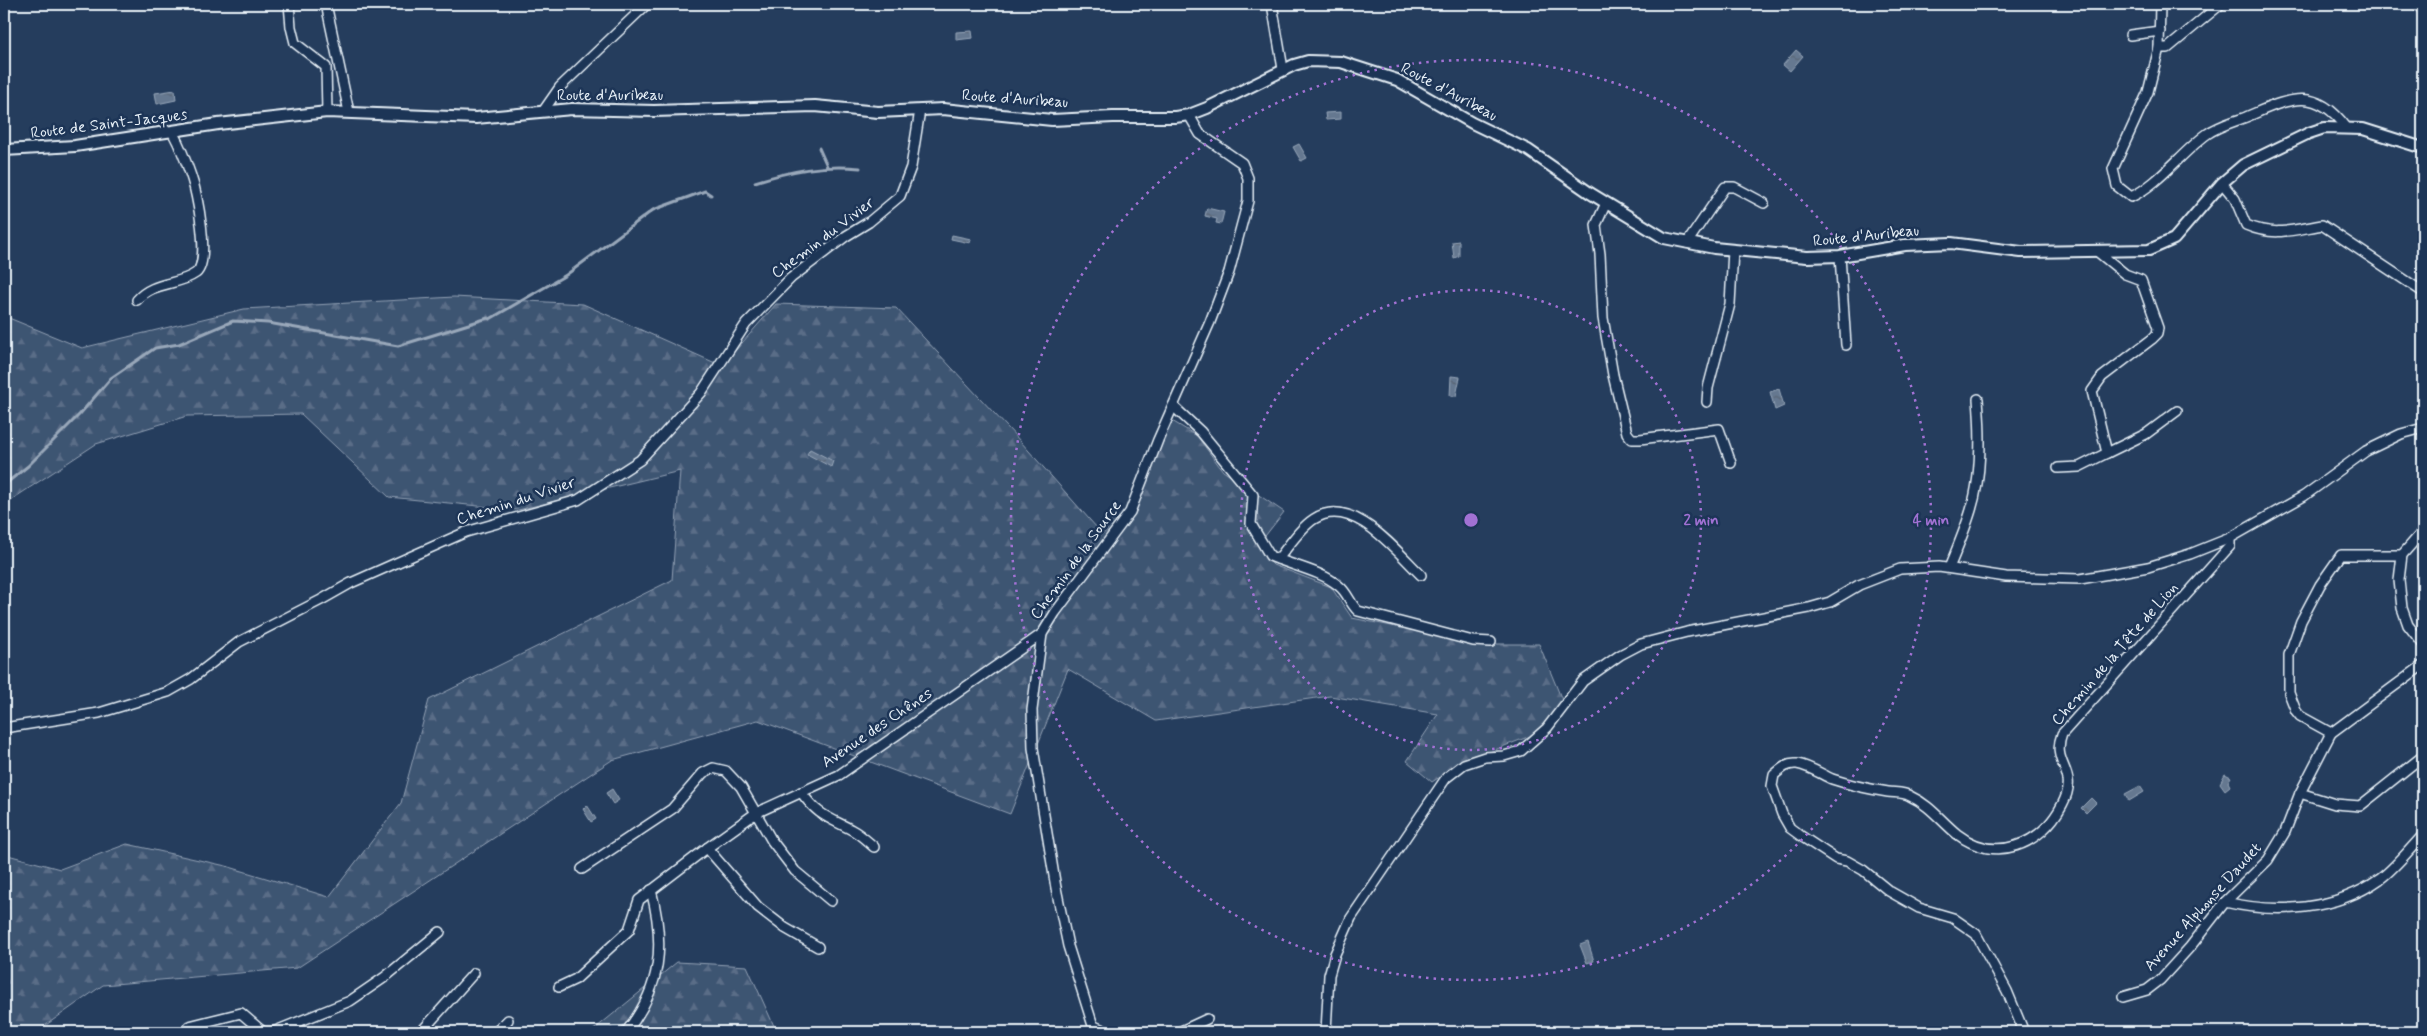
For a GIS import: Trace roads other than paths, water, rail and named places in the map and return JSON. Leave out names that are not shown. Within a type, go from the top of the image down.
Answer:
[{"type":"street","points":[[290,4],[291,27],[295,43],[326,68],[327,112]]},
{"type":"street","points":[[326,4],[348,112]]},
{"type":"street","points":[[544,110],[560,87],[647,4]]},
{"type":"street","points":[[1272,4],[1283,69]]},
{"type":"street","points":[[2160,4],[2159,48],[2148,92],[2113,169],[2117,186],[2131,197],[2147,189],[2172,163],[2208,133],[2296,98],[2322,103],[2336,113],[2346,127]]},
{"type":"street","points":[[2159,48],[2168,48],[2221,4]]},
{"type":"street","points":[[2416,4],[2423,10]]},
{"type":"street","points":[[2130,35],[2160,31]]},
{"type":"street","name":"Route d'Auribeau","points":[[218,124],[327,112],[476,118],[544,110],[598,108],[654,111],[815,106],[878,112],[943,109],[1052,120],[1189,115],[1283,69],[1308,61],[1330,61],[1352,65],[1397,80],[1472,123],[1528,150],[1606,203],[1664,238],[1733,250],[1807,257],[1840,256],[1905,245],[1951,243],[2021,252],[2149,250],[2174,239],[2222,182],[2242,165],[2309,133],[2324,128],[2346,127],[2363,129],[2423,148]]},
{"type":"street","name":"Chemin du Vivier","points":[[4,728],[99,713],[168,692],[191,679],[239,642],[321,600],[351,582],[466,532],[578,500],[640,460],[701,393],[746,324],[791,278],[846,236],[870,222],[900,196],[911,167],[920,110]]},
{"type":"street","name":"Chemin de la Source","points":[[1095,1029],[1068,946],[1033,748],[1032,710],[1042,634],[1055,613],[1130,512],[1229,272],[1248,201],[1248,178],[1242,163],[1200,134],[1189,115]]},
{"type":"street","name":"Route de Saint-Jacques","points":[[4,150],[75,146],[174,133],[218,124]]},
{"type":"street","points":[[138,300],[145,291],[190,276],[198,271],[204,254],[192,177],[174,133]]},
{"type":"street","points":[[2222,182],[2235,199],[2246,225],[2267,233],[2276,233],[2322,225],[2423,292]]},
{"type":"street","points":[[1686,243],[1725,187],[1734,187],[1764,203]]},
{"type":"street","points":[[1606,203],[1596,225],[1600,254],[1603,318],[1613,375],[1627,433],[1632,439],[1640,439],[1719,429],[1731,463]]},
{"type":"street","points":[[1707,402],[1708,388],[1730,304],[1733,250]]},
{"type":"street","points":[[2098,252],[2125,274],[2141,280],[2158,328],[2157,334],[2152,340],[2102,377],[2092,391],[2108,454]]},
{"type":"street","points":[[1840,256],[1846,345]]},
{"type":"street","points":[[1949,568],[1971,510],[1976,489],[1981,430],[1978,399]]},
{"type":"street","points":[[1173,406],[1201,432],[1253,495],[1251,524],[1270,556],[1298,565],[1338,584],[1358,611],[1473,640],[1491,642]]},
{"type":"street","points":[[2058,468],[2079,467],[2108,454],[2146,434],[2177,411]]},
{"type":"street","points":[[1326,1032],[1330,974],[1335,954],[1351,918],[1446,778],[1464,764],[1485,757],[1504,756],[1521,751],[1547,728],[1583,682],[1620,655],[1641,644],[1687,632],[1810,608],[1830,602],[1859,585],[1900,569],[1949,568],[2006,577],[2080,579],[2148,567],[2190,554],[2230,538],[2304,496],[2366,451],[2401,434],[2423,428]]},
{"type":"street","points":[[1278,559],[1314,520],[1327,514],[1343,512],[1359,519],[1421,575]]},
{"type":"street","points":[[2423,532],[2402,555],[2398,580],[2402,608],[2408,625],[2423,644]]},
{"type":"street","name":"Chemin de la Tête de Lion","points":[[2024,1032],[2007,991],[1976,934],[1953,918],[1919,908],[1889,891],[1863,870],[1847,861],[1836,859],[1790,828],[1775,797],[1772,786],[1774,775],[1784,766],[1795,764],[1858,786],[1908,794],[1928,806],[1958,834],[1973,843],[1991,849],[2004,850],[2028,841],[2056,816],[2070,788],[2070,782],[2059,754],[2058,744],[2062,734],[2230,546],[2230,538]]},
{"type":"street","points":[[2331,733],[2300,716],[2289,693],[2289,655],[2301,621],[2320,585],[2341,555],[2402,555]]},
{"type":"street","name":"Avenue des Chênes","points":[[559,987],[576,980],[629,930],[639,900],[707,848],[756,813],[840,774],[1042,634]]},
{"type":"street","name":"Avenue Alphonse Daudet","points":[[2123,996],[2147,990],[2160,980],[2190,947],[2225,902],[2268,860],[2285,832],[2300,793],[2331,733],[2423,665]]},
{"type":"street","points":[[2300,793],[2335,804],[2360,806],[2423,756]]},
{"type":"street","points":[[582,869],[672,809],[703,773],[712,768],[726,771],[741,787],[772,841],[795,871],[831,901]]},
{"type":"street","points":[[801,792],[807,801],[827,819],[853,830],[874,847]]},
{"type":"street","points":[[2225,902],[2249,908],[2285,910],[2335,900],[2380,879],[2423,835]]},
{"type":"street","points":[[707,848],[758,907],[785,928],[818,947]]},
{"type":"street","points":[[626,1032],[638,1017],[648,996],[660,949],[659,920],[651,890]]},
{"type":"street","points":[[273,1032],[350,1001],[385,977],[440,932]]},
{"type":"street","points":[[421,1032],[474,972]]},
{"type":"street","points":[[189,1026],[241,1013],[263,1032]]},
{"type":"street","points":[[1179,1032],[1207,1019]]},
{"type":"street","points":[[496,1032],[508,1020]]},
{"type":"street","points":[[1095,1029],[1108,1032]]},
{"type":"water","points":[[972,31],[973,38],[956,40],[956,32]]},
{"type":"water","points":[[1796,50],[1803,56],[1790,71],[1783,65]]},
{"type":"water","points":[[175,90],[176,100],[157,104],[155,93]]},
{"type":"water","points":[[1341,112],[1341,119],[1326,120],[1325,113]]},
{"type":"water","points":[[1299,144],[1307,158],[1301,161],[1293,147]]},
{"type":"water","points":[[1207,208],[1224,212],[1221,224],[1216,223],[1217,219],[1205,216]]},
{"type":"water","points":[[952,235],[971,239],[970,243],[951,239]]},
{"type":"water","points":[[1459,241],[1459,256],[1454,258],[1452,242]]},
{"type":"water","points":[[1451,376],[1460,377],[1456,396],[1450,396]]},
{"type":"water","points":[[1779,389],[1784,406],[1775,410],[1770,392]]},
{"type":"water","points":[[810,449],[833,461],[831,467],[807,454]]},
{"type":"water","points":[[2225,774],[2231,777],[2228,782],[2230,786],[2225,790],[2220,783]]},
{"type":"water","points":[[2140,786],[2144,792],[2129,801],[2125,794]]},
{"type":"water","points":[[612,789],[619,800],[613,804],[606,793]]},
{"type":"water","points":[[2091,798],[2096,803],[2086,813],[2081,808]]},
{"type":"water","points":[[587,805],[596,819],[591,822],[583,809]]},
{"type":"water","points":[[1588,942],[1594,961],[1587,963],[1580,945]]},
{"type":"waterway","points":[[819,148],[827,166]]},
{"type":"waterway","points":[[755,182],[807,169],[833,167],[860,168]]},
{"type":"waterway","points":[[4,485],[28,466],[80,414],[111,378],[155,348],[179,344],[233,321],[268,323],[398,346],[488,318],[490,319],[566,275],[653,210],[705,191],[711,195]]}]
